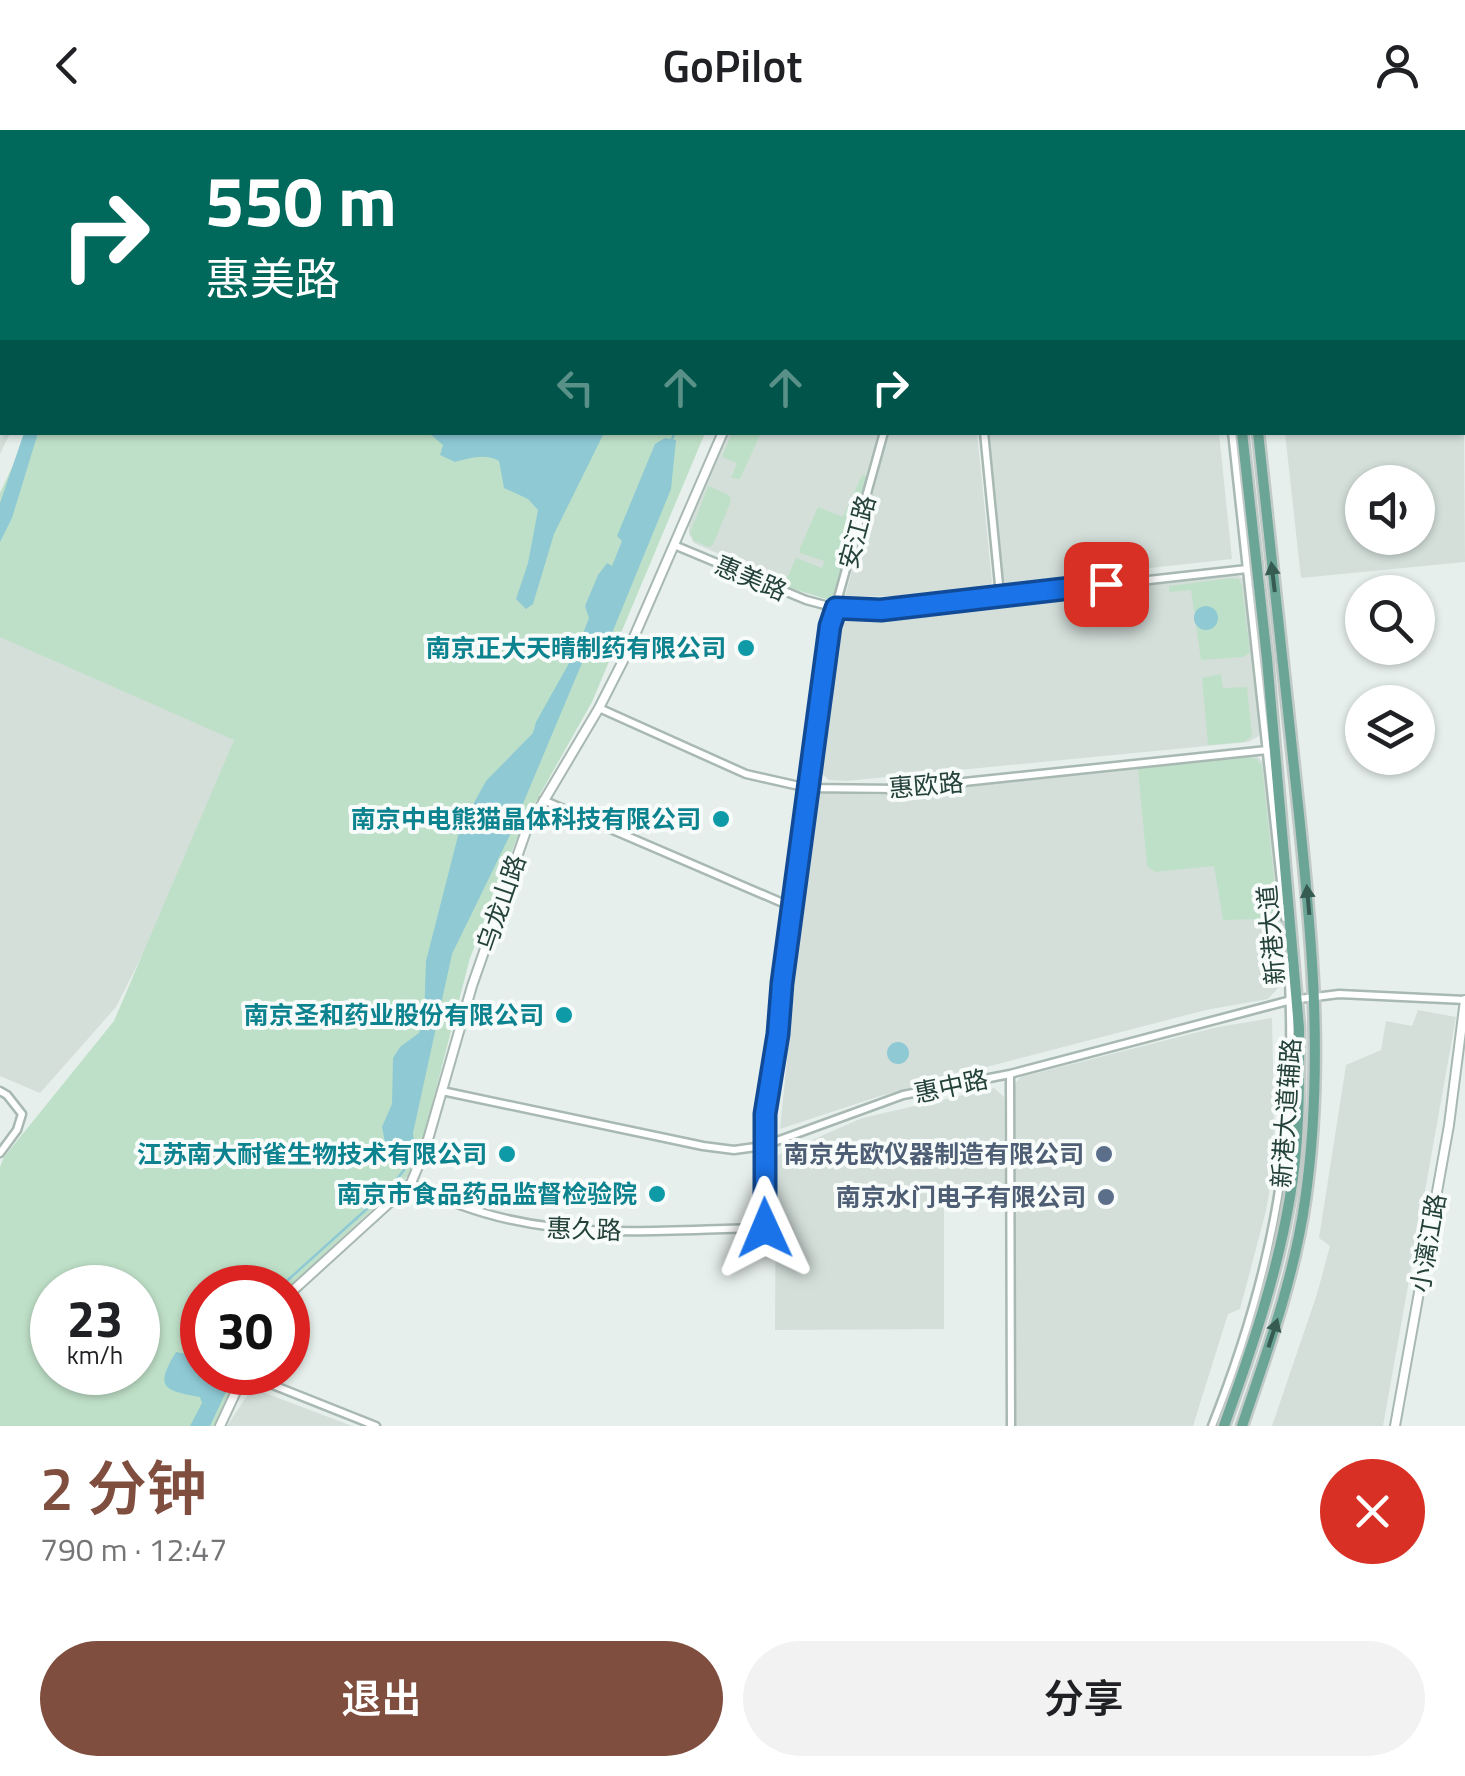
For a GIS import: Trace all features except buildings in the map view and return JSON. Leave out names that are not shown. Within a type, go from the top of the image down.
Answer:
[{"type":"main road","name":"新港大道","points":[[1224,1426],[1268,1298],[1290,1197],[1300,1078],[1267,659],[1242,435]]},
{"type":"main road","name":"新港大道","points":[[1242,1426],[1288,1282],[1305,1204],[1316,1077],[1308,902],[1258,435]]},
{"type":"street","name":"乌龙山路","points":[[310,1275],[411,1183],[472,986],[526,831],[600,708],[722,435]]},
{"type":"street","name":"安江路","points":[[765,1228],[763,1146],[830,626],[883,435]]},
{"type":"street","points":[[984,435],[1000,595]]},
{"type":"street","name":"新港大道辅路","points":[[1212,1426],[1258,1294],[1278,1207],[1290,1120],[1294,1000],[1232,435]]},
{"type":"street","name":"惠美路","points":[[674,545],[783,592],[836,608],[881,610],[1247,569]]},
{"type":"street","name":"惠欧路","points":[[600,708],[746,774],[808,788],[898,789],[1267,750]]},
{"type":"street","points":[[543,800],[792,907]]},
{"type":"street","name":"惠中路","points":[[442,1091],[734,1150],[763,1146],[902,1096],[1010,1074],[1294,1000],[1395,994],[1465,1000]]},
{"type":"street","name":"小漓江路","points":[[1394,1426],[1450,1124],[1465,1000]]},
{"type":"street","points":[[1010,1074],[1011,1426]]},
{"type":"street","points":[[0,1091],[22,1114],[17,1130],[0,1153]]},
{"type":"street","name":"惠久路","points":[[411,1183],[511,1222],[535,1227],[579,1232],[765,1228]]},
{"type":"street","points":[[220,1426],[235,1395]]},
{"type":"street","points":[[298,1395],[376,1426]]},
{"type":"shaded area","points":[[0,435],[9,435],[0,454]]},
{"type":"shaded area","points":[[728,435],[877,435],[832,599],[808,593],[694,543],[689,524]]},
{"type":"shaded area","points":[[888,435],[977,435],[992,582],[989,586],[845,597]]},
{"type":"shaded area","points":[[989,435],[1219,435],[1232,559],[1004,584]]},
{"type":"shaded area","points":[[1285,435],[1464,435],[1465,562],[1301,578]]},
{"type":"shaded area","points":[[1208,576],[1239,576],[1244,580],[1261,727],[1259,736],[1248,742],[846,781],[829,780],[820,772],[843,615],[865,618]]},
{"type":"shaded area","points":[[0,622],[243,733],[163,914],[116,1007],[40,1093],[0,1076]]},
{"type":"shaded area","points":[[1245,754],[1257,756],[1265,764],[1287,965],[1279,987],[1268,999],[1206,1010],[948,1077],[780,1129],[804,853],[815,792],[879,795]]},
{"type":"shaded area","points":[[1418,1010],[1456,1017],[1383,1426],[1272,1426],[1330,1246],[1319,1238],[1346,1065],[1381,1050],[1386,1021],[1412,1026]]},
{"type":"shaded area","points":[[1272,1018],[1275,1157],[1266,1211],[1240,1309],[1228,1314],[1193,1426],[1014,1426],[1013,1085],[1021,1077],[1218,1027]]},
{"type":"shaded area","points":[[994,1088],[1004,1097],[1005,1186],[944,1187],[944,1329],[775,1330],[776,1156],[862,1118]]},
{"type":"shaded area","points":[[247,1395],[270,1395],[352,1426],[227,1426]]},
{"type":"green space","points":[[27,435],[704,435],[592,702],[521,828],[470,958],[421,1147],[409,1175],[310,1267],[180,1265],[180,1395],[228,1395],[214,1426],[0,1426],[0,1167],[4,1157],[114,1021],[234,740],[0,637],[0,493]]},
{"type":"green space","points":[[731,435],[760,435],[740,479],[731,478],[737,463],[722,457]]},
{"type":"green space","points":[[862,475],[869,477],[833,601],[783,586],[796,558],[822,568],[824,561],[800,553],[800,548],[818,507],[843,517]]},
{"type":"green space","points":[[708,486],[729,495],[731,501],[709,547],[694,541],[690,533]]},
{"type":"green space","points":[[1239,579],[1242,586],[1250,653],[1201,660],[1191,590],[1169,592],[1169,586]]},
{"type":"green space","points":[[1221,674],[1223,688],[1247,687],[1252,736],[1244,742],[1208,745],[1202,678]]},
{"type":"green space","points":[[1244,756],[1257,759],[1262,766],[1280,935],[1263,937],[1261,919],[1223,920],[1214,866],[1155,872],[1147,866],[1138,768]]},
{"type":"water","points":[[23,435],[37,435],[12,518],[0,542],[0,503]]},
{"type":"water","points":[[431,435],[603,435],[554,534],[533,604],[526,609],[516,599],[528,563],[538,510],[528,499],[504,488],[499,461],[483,457],[455,462],[440,455],[443,445]]},
{"type":"water","points":[[665,438],[676,440],[671,489],[608,643],[587,651],[509,837],[452,954],[413,1133],[415,1152],[404,1170],[400,1164],[403,1153],[385,1142],[382,1127],[392,1104],[393,1058],[400,1047],[419,1033],[424,1019],[426,961],[460,828],[486,781],[533,733],[577,649],[589,618],[585,606],[598,575],[607,563],[612,566],[622,541],[617,536],[655,444]]},
{"type":"water","points":[[1206,606],[1218,618],[1206,630],[1194,618]]},
{"type":"water","points":[[898,1042],[906,1045],[906,1061],[898,1064],[890,1061],[887,1053],[890,1045]]},
{"type":"water","points":[[176,1352],[180,1353],[180,1393],[166,1385],[166,1373]]},
{"type":"water","points":[[191,1395],[225,1395],[210,1426],[190,1426],[202,1403],[200,1397]]},
{"type":"waterway","points":[[672,439],[674,435]]},
{"type":"waterway","points":[[305,1265],[390,1188],[404,1170]]},
{"type":"place","name":"南京正大天晴制药有限公司","points":[[746,648]]},
{"type":"place","name":"南京中电熊猫晶体科技有限公司","points":[[721,819]]},
{"type":"place","name":"南京圣和药业股份有限公司","points":[[564,1015]]},
{"type":"place","name":"江苏南大耐雀生物技术有限公司","points":[[507,1154]]},
{"type":"place","name":"南京先欧仪器制造有限公司","points":[[1104,1154]]},
{"type":"place","name":"南京市食品药品监督检验院","points":[[657,1194]]},
{"type":"place","name":"南京水门电子有限公司","points":[[1106,1197]]},
{"type":"route","points":[[765,1228],[765,1114],[830,626],[836,608],[881,610],[1106,584]]}]
